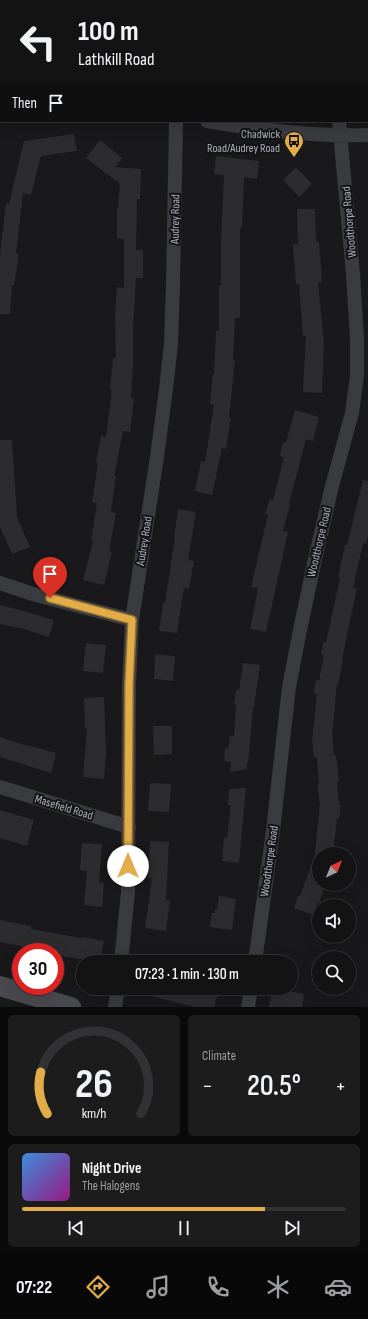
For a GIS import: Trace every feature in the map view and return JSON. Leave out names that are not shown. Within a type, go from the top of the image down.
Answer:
[{"type":"main road","points":[[0,986],[35,1002],[71,1007]]},
{"type":"street","name":"Audrey Road","points":[[122,955],[128,892],[129,684],[132,620],[158,450],[171,344],[174,284],[176,122]]},
{"type":"street","points":[[213,122],[258,130],[341,136],[368,135]]},
{"type":"street","name":"Woodthorpe Road","points":[[256,955],[273,831],[289,687],[315,559],[332,486],[352,413],[357,376],[357,338],[353,274],[339,122]]},
{"type":"street","points":[[0,583],[36,595],[132,620]]},
{"type":"street","name":"Masefield Road","points":[[0,787],[129,827]]},
{"type":"street","points":[[115,1007],[117,995]]},
{"type":"street","points":[[248,1007],[250,995]]},
{"type":"building","points":[[74,134],[77,151],[41,156],[31,195],[23,193],[16,253],[19,254],[14,285],[12,285],[10,314],[0,314],[0,257],[6,203],[9,204],[24,141]]},
{"type":"building","points":[[100,140],[122,158],[115,167],[141,169],[140,199],[137,199],[136,250],[143,250],[143,278],[136,278],[131,398],[134,399],[130,432],[123,431],[114,476],[116,476],[111,512],[116,513],[109,551],[112,552],[104,585],[83,580],[93,541],[91,541],[97,503],[92,502],[98,464],[96,463],[101,436],[106,437],[112,390],[110,390],[113,358],[116,358],[115,314],[117,287],[124,288],[124,239],[117,238],[117,208],[118,209],[120,184],[86,158]]},
{"type":"building","points":[[216,156],[259,161],[257,179],[244,177],[242,228],[240,228],[240,318],[235,318],[233,360],[235,360],[229,418],[231,418],[226,449],[222,448],[212,495],[195,491],[201,461],[205,462],[214,405],[210,404],[214,374],[216,331],[219,331],[219,285],[221,285],[224,175],[214,174]]},
{"type":"building","points":[[296,167],[312,184],[299,197],[283,180]]},
{"type":"building","points":[[297,209],[315,209],[316,242],[319,242],[322,282],[318,283],[324,343],[322,393],[303,392],[306,336],[303,336],[299,284],[296,284],[293,244],[298,244]]},
{"type":"building","points":[[295,410],[319,417],[313,441],[306,439],[289,504],[283,531],[288,532],[266,632],[250,629],[258,588],[251,587],[268,515],[265,514],[270,499],[273,500],[284,457],[280,456],[283,442],[286,443]]},
{"type":"building","points":[[0,440],[12,440],[17,517],[30,547],[12,554],[0,527]]},
{"type":"building","points":[[363,480],[368,481],[368,537],[366,544],[363,543],[353,588],[357,588],[338,685],[337,684],[332,733],[334,756],[336,755],[339,781],[337,782],[339,805],[341,805],[339,818],[337,818],[334,847],[316,847],[320,803],[317,784],[319,784],[317,757],[314,758],[312,741],[317,694],[313,693],[316,680],[319,681],[324,655],[321,655],[323,642],[326,642],[340,578],[338,577],[345,545],[347,545]]},
{"type":"building","points":[[178,509],[196,512],[188,560],[194,561],[189,589],[184,588],[177,633],[159,631],[163,603],[165,603]]},
{"type":"building","points":[[0,605],[54,620],[49,637],[24,629],[0,624]]},
{"type":"building","points":[[86,643],[106,645],[103,673],[83,671]]},
{"type":"building","points":[[155,654],[175,656],[173,681],[154,679]]},
{"type":"building","points":[[243,663],[260,665],[253,707],[247,769],[230,772],[231,762],[224,761],[225,748],[228,749],[230,736],[234,736],[236,704],[234,704],[236,690],[239,690]]},
{"type":"building","points":[[104,697],[106,754],[104,779],[83,777],[87,729],[85,729],[84,698]]},
{"type":"building","points":[[153,726],[172,726],[172,754],[154,755]]},
{"type":"building","points":[[0,737],[27,746],[56,753],[51,773],[0,757]]},
{"type":"building","points":[[150,783],[171,784],[169,812],[148,811]]},
{"type":"building","points":[[246,788],[239,863],[222,861],[224,837],[227,838],[231,805],[228,805],[229,789]]},
{"type":"building","points":[[0,810],[34,820],[27,846],[0,838]]},
{"type":"building","points":[[150,841],[169,842],[166,900],[170,900],[166,931],[145,928],[152,878],[148,878]]},
{"type":"building","points":[[82,843],[102,844],[99,883],[104,883],[102,907],[84,905],[87,871],[80,870]]},
{"type":"building","points":[[312,862],[312,891],[323,891],[320,899],[312,899],[312,915],[294,908],[298,896],[300,896]]},
{"type":"building","points":[[219,896],[236,899],[232,930],[210,927],[212,913],[215,913],[215,909],[217,909]]},
{"type":"building","points":[[0,920],[31,926],[31,929],[104,941],[101,955],[76,955],[76,958],[64,956],[64,943],[12,943],[12,944],[0,942]]},
{"type":"building","points":[[298,993],[304,994],[302,1007],[269,1007],[272,995],[298,995]]},
{"type":"building","points":[[147,995],[218,995],[214,1007],[195,1007]]},
{"type":"place","name":"Chadwick Road/Audrey Road","points":[[294,158]]},
{"type":"route","points":[[50,598],[132,620],[129,684],[128,866]]}]
